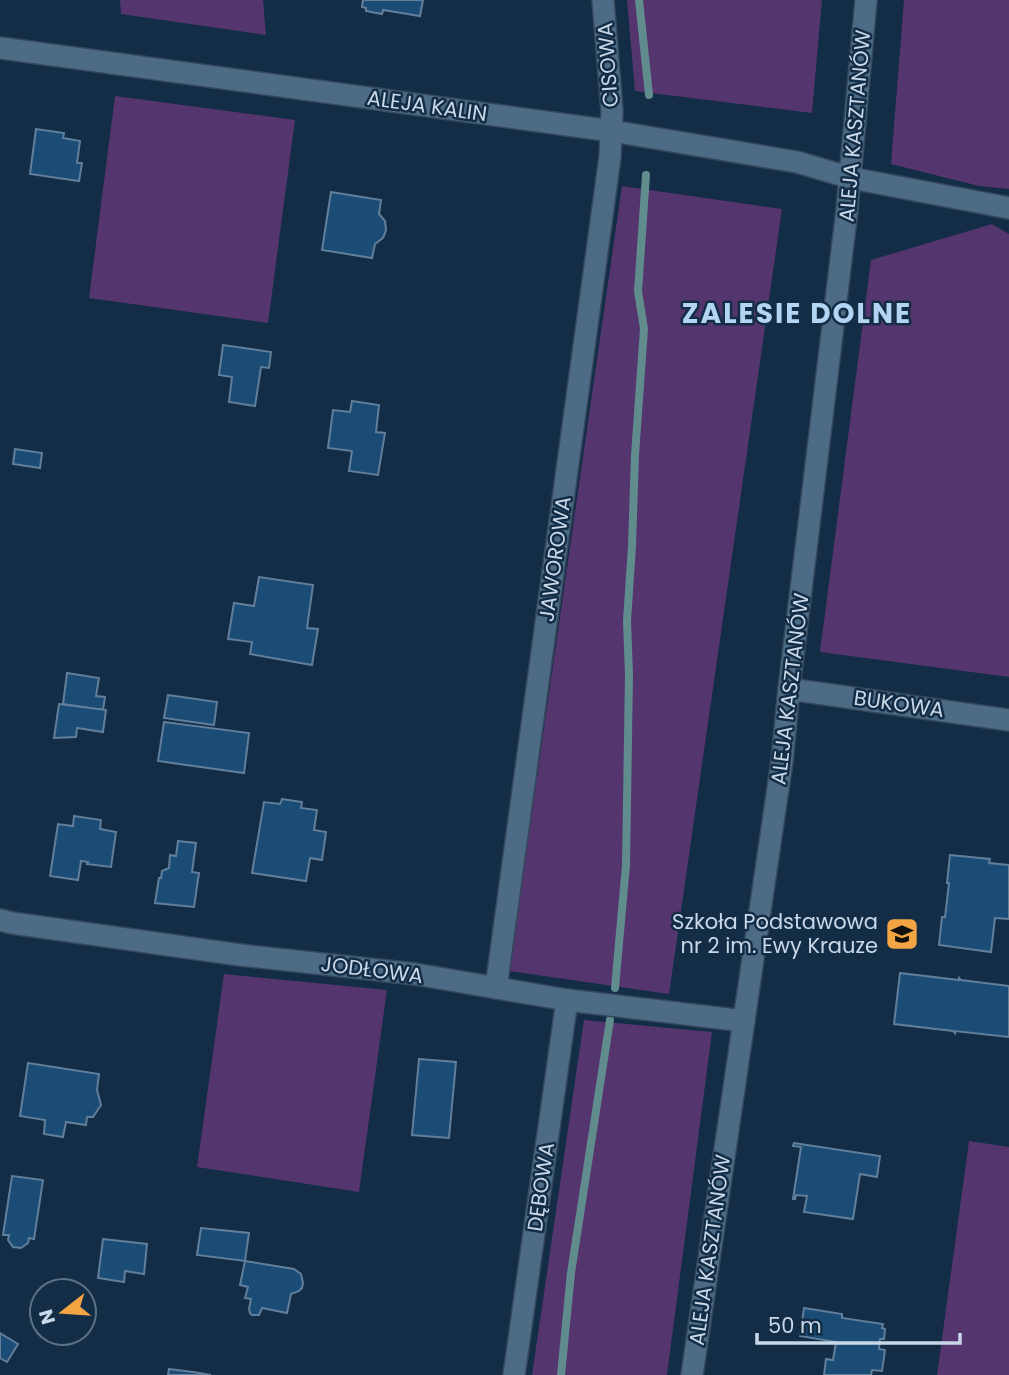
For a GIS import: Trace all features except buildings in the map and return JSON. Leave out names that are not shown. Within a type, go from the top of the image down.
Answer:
[{"type":"street","name":"CISOWA","points":[[603,0],[612,131]]},
{"type":"street","name":"ALEJA KASZTANÓW","points":[[692,1375],[782,761],[851,178],[866,0]]},
{"type":"street","name":"ALEJA KALIN","points":[[0,48],[612,131],[797,162],[851,178],[1009,208]]},
{"type":"street","name":"JAWOROWA","points":[[496,988],[609,171],[612,131]]},
{"type":"street","name":"BUKOWA","points":[[789,689],[1009,720]]},
{"type":"street","name":"JODŁOWA","points":[[0,919],[12,923],[240,955],[415,974],[567,1000],[744,1021]]},
{"type":"street","name":"DĘBOWA","points":[[514,1375],[567,1000]]},
{"type":"shaded area","points":[[120,0],[263,0],[266,35],[121,14]]},
{"type":"shaded area","points":[[627,0],[822,0],[812,113],[635,91]]},
{"type":"shaded area","points":[[904,0],[1009,0],[1009,189],[979,186],[891,164]]},
{"type":"shaded area","points":[[115,96],[295,120],[268,323],[89,298]]},
{"type":"shaded area","points":[[622,186],[782,209],[669,994],[509,971]]},
{"type":"shaded area","points":[[992,224],[1009,234],[1009,677],[820,652],[871,260]]},
{"type":"shaded area","points":[[224,974],[387,990],[359,1192],[197,1167]]},
{"type":"shaded area","points":[[584,1020],[712,1032],[667,1375],[532,1375]]},
{"type":"shaded area","points":[[969,1141],[1009,1147],[1009,1375],[937,1375]]},
{"type":"waterway","points":[[639,0],[649,95]]},
{"type":"waterway","points":[[615,988],[626,865],[629,675],[627,621],[644,329],[638,291],[646,175]]},
{"type":"waterway","points":[[561,1375],[571,1273],[610,1020]]},
{"type":"place","name":"Szkoła Podstawowa nr 2 im. Ewy Krauze","points":[[902,934]]},
{"type":"district","name":"ZALESIE DOLNE","points":[[797,313]]}]
